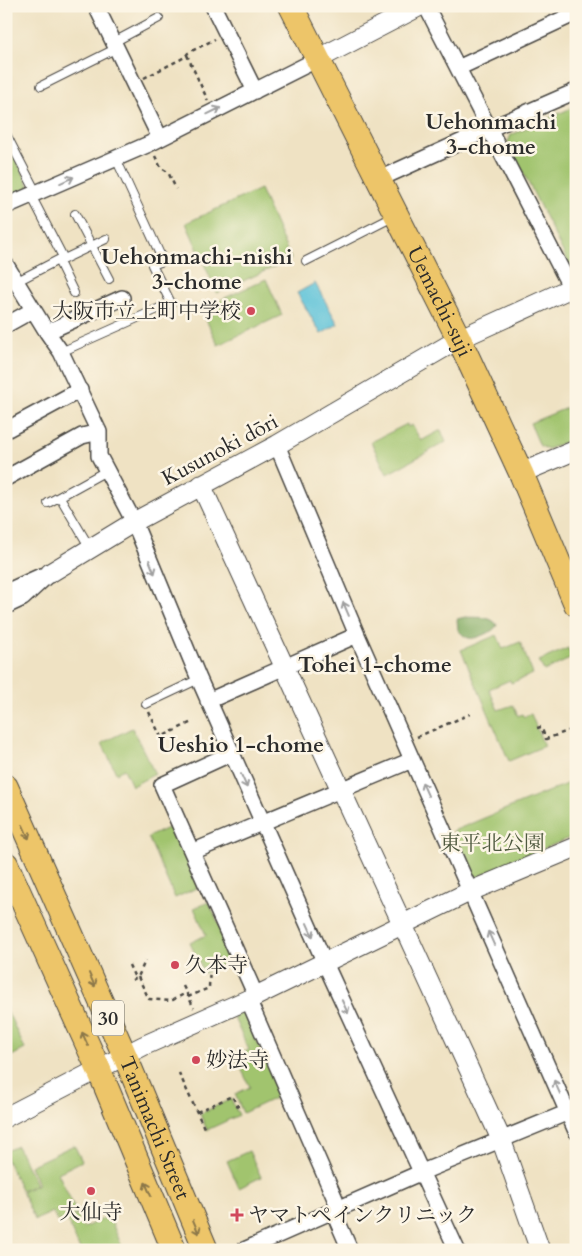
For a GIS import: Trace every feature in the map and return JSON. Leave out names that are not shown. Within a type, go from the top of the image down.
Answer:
[{"type":"main road","name":"Uemachi-suji","points":[[291,6],[460,339],[521,473],[576,604]]},
{"type":"main road","name":"Tanimachi Street","points":[[6,787],[125,1056],[206,1250]]},
{"type":"main road","name":"Tanimachi Street","points":[[6,864],[98,1070],[174,1250]]},
{"type":"street","points":[[96,6],[133,83],[154,141]]},
{"type":"street","points":[[213,6],[255,91]]},
{"type":"street","points":[[7,205],[35,197],[154,141],[420,6]]},
{"type":"street","points":[[426,6],[574,290]]},
{"type":"street","points":[[458,68],[576,13]]},
{"type":"street","points":[[379,179],[489,128],[576,91]]},
{"type":"street","points":[[6,266],[11,284],[33,310],[61,352],[100,432],[99,456],[134,522],[208,701],[325,963],[457,1250]]},
{"type":"street","name":"Kusunoki dōri","points":[[6,606],[23,598],[50,573],[134,522],[201,484],[277,445],[460,339],[574,290]]},
{"type":"street","points":[[46,332],[122,298]]},
{"type":"street","points":[[6,325],[33,310]]},
{"type":"street","points":[[6,430],[80,390]]},
{"type":"street","points":[[6,478],[82,436],[100,432]]},
{"type":"street","points":[[277,445],[404,743],[572,1111],[576,1132]]},
{"type":"street","points":[[521,473],[576,450]]},
{"type":"street","points":[[201,484],[501,1139],[540,1250]]},
{"type":"street","points":[[6,592],[50,573]]},
{"type":"street","points":[[208,701],[357,635]]},
{"type":"street","points":[[232,753],[162,785],[234,948],[350,1250]]},
{"type":"street","points":[[192,852],[412,760]]},
{"type":"street","points":[[6,1116],[143,1046],[252,998],[471,891],[576,846]]},
{"type":"street","points":[[244,1250],[422,1172],[572,1111]]},
{"type":"lane","points":[[41,86],[159,18]]},
{"type":"lane","points":[[6,134],[35,197],[74,293]]},
{"type":"lane","points":[[61,352],[171,303],[152,265],[163,261],[118,163]]},
{"type":"lane","points":[[75,214],[109,278]]},
{"type":"lane","points":[[306,261],[397,215]]},
{"type":"lane","points":[[11,284],[106,238]]},
{"type":"lane","points":[[48,503],[106,471]]},
{"type":"lane","points":[[60,497],[90,548]]},
{"type":"lane","points":[[146,704],[199,679]]},
{"type":"path","points":[[133,83],[226,34]]},
{"type":"path","points":[[187,55],[213,112]]},
{"type":"path","points":[[154,141],[160,168],[168,172],[176,189]]},
{"type":"path","points":[[146,704],[161,737],[192,722]]},
{"type":"path","points":[[404,743],[470,714]]},
{"type":"path","points":[[537,728],[541,727],[546,739],[576,728]]},
{"type":"path","points":[[188,997],[209,988],[210,963],[214,958],[234,948]]},
{"type":"path","points":[[135,978],[145,961]]},
{"type":"path","points":[[129,965],[149,999],[171,1001],[186,993]]},
{"type":"path","points":[[183,986],[196,1013]]},
{"type":"path","points":[[179,1073],[205,1130]]},
{"type":"path","points":[[197,1112],[232,1096],[240,1110]]},
{"type":"green space","points":[[576,106],[576,263],[569,264],[508,142],[511,135]]},
{"type":"green space","points":[[6,140],[30,187],[8,197],[6,194]]},
{"type":"green space","points":[[260,189],[291,259],[217,293],[186,223]]},
{"type":"green space","points":[[266,279],[282,315],[218,345],[201,309]]},
{"type":"green space","points":[[576,404],[576,438],[548,449],[540,446],[530,423]]},
{"type":"green space","points":[[407,424],[408,427],[412,425],[421,441],[441,430],[446,442],[387,474],[371,442]]},
{"type":"green space","points":[[465,617],[487,618],[497,625],[489,632],[475,638],[469,638],[458,630],[457,619]]},
{"type":"green space","points":[[497,635],[503,649],[520,642],[533,674],[511,683],[510,680],[489,689],[498,710],[513,705],[518,716],[522,714],[524,717],[531,714],[544,746],[509,761],[461,650]]},
{"type":"green space","points":[[568,648],[572,658],[544,671],[539,661]]},
{"type":"green space","points":[[132,728],[155,774],[132,786],[124,769],[116,773],[102,743]]},
{"type":"green space","name":"東平北公園","points":[[576,780],[576,835],[478,877],[473,876],[453,831]]},
{"type":"green space","points":[[174,825],[201,886],[175,898],[148,837]]},
{"type":"green space","points":[[209,902],[234,959],[204,973],[190,943],[206,935],[194,908]]},
{"type":"green space","points":[[6,1008],[25,1049],[6,1059]]},
{"type":"green space","points":[[243,1012],[281,1095],[243,1113],[235,1094],[250,1087],[235,1056],[249,1050],[233,1016]]},
{"type":"green space","points":[[231,1099],[239,1115],[207,1130],[200,1114]]},
{"type":"green space","points":[[74,1145],[82,1161],[58,1173],[77,1213],[58,1222],[53,1212],[35,1220],[22,1192],[38,1184],[30,1166]]},
{"type":"green space","points":[[17,1146],[36,1184],[22,1191],[6,1159],[6,1151]]},
{"type":"green space","points":[[249,1151],[261,1177],[239,1188],[227,1161]]},
{"type":"green space","points":[[77,1215],[83,1228],[109,1216],[123,1249],[80,1250],[67,1220]]},
{"type":"water","points":[[315,283],[338,324],[321,334],[297,293]]},
{"type":"place","name":"大阪市立上町中学校","points":[[251,311]]},
{"type":"place","name":"久本寺","points":[[175,965]]},
{"type":"place","name":"妙法寺","points":[[196,1060]]},
{"type":"place","name":"大仙寺","points":[[91,1191]]},
{"type":"place","name":"ヤマトペインクリニック","points":[[237,1215]]},
{"type":"district","name":"Uehonmachi 3-chome","points":[[491,134]]},
{"type":"district","name":"Uehonmachi-nishi 3-chome","points":[[197,270]]},
{"type":"district","name":"Tohei 1-chome","points":[[375,665]]},
{"type":"district","name":"Ueshio 1-chome","points":[[241,745]]}]
